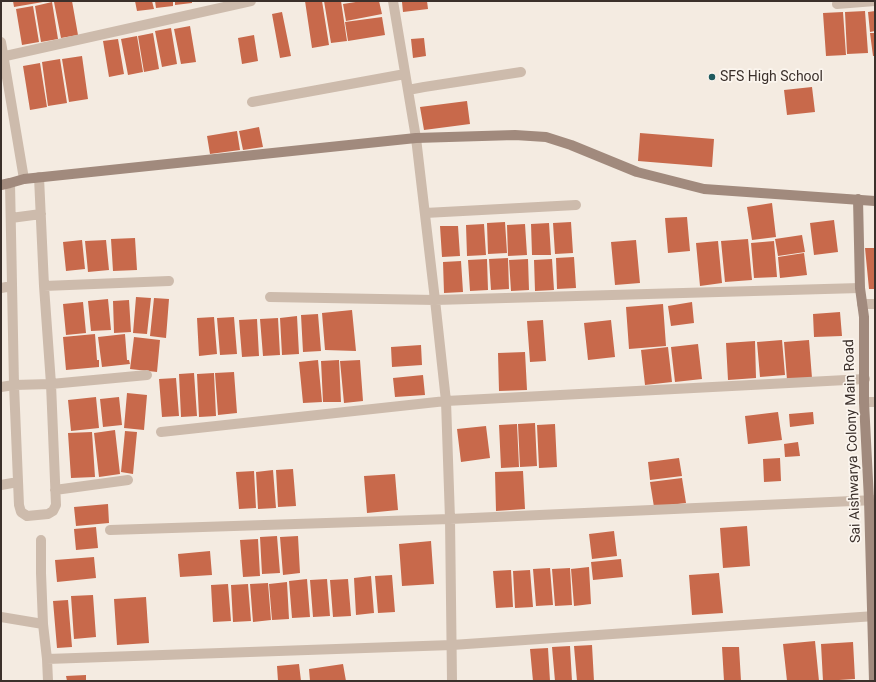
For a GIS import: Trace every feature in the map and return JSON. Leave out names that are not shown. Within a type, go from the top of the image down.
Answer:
[{"type":"street","points":[[2,56],[251,1]]},
{"type":"street","points":[[393,1],[416,138],[436,300],[446,401],[450,519],[452,681]]},
{"type":"street","points":[[836,4],[875,1]]},
{"type":"street","points":[[1,42],[2,56],[24,178]]},
{"type":"street","points":[[408,90],[521,72]]},
{"type":"street","points":[[252,102],[405,74]]},
{"type":"street","points":[[39,177],[44,286],[51,384],[56,505],[53,511],[48,514],[27,516],[21,512],[19,505],[14,385],[11,218],[6,184],[24,178],[416,138],[515,135],[546,137],[571,145],[637,172],[704,189],[875,201]]},
{"type":"street","name":"Sai Aishwarya Colony Main Road","points":[[858,199],[860,288],[864,317],[864,402],[872,500],[874,681]]},
{"type":"street","points":[[425,213],[576,205]]},
{"type":"street","points":[[11,218],[41,214]]},
{"type":"street","points":[[44,286],[169,281]]},
{"type":"street","points":[[1,288],[12,286]]},
{"type":"street","points":[[270,297],[436,300],[860,288]]},
{"type":"street","points":[[862,304],[875,304]]},
{"type":"street","points":[[1,387],[147,375]]},
{"type":"street","points":[[161,432],[446,401],[864,379]]},
{"type":"street","points":[[864,402],[875,402]]},
{"type":"street","points":[[55,490],[128,480]]},
{"type":"street","points":[[1,485],[18,482]]},
{"type":"street","points":[[110,530],[450,519],[872,500]]},
{"type":"street","points":[[41,540],[43,624],[48,681]]},
{"type":"street","points":[[47,659],[452,644],[874,616]]},
{"type":"street","points":[[1,617],[43,624]]},
{"type":"building","points":[[13,1],[43,1],[43,2],[14,7]]},
{"type":"building","points":[[72,1],[78,35],[61,38],[54,2]]},
{"type":"building","points":[[135,1],[152,1],[154,9],[137,11]]},
{"type":"building","points":[[155,1],[173,1],[173,6],[156,8]]},
{"type":"building","points":[[175,1],[192,1],[192,3],[175,5]]},
{"type":"building","points":[[305,1],[322,1],[329,45],[312,48]]},
{"type":"building","points":[[324,1],[341,1],[347,41],[331,43]]},
{"type":"building","points":[[362,1],[379,1],[382,14],[346,21],[343,4]]},
{"type":"building","points":[[427,1],[428,9],[403,12],[402,2]]},
{"type":"building","points":[[52,2],[58,39],[41,42],[35,6]]},
{"type":"building","points":[[33,6],[39,42],[22,45],[16,9]]},
{"type":"building","points":[[865,11],[868,53],[847,54],[845,12]]},
{"type":"building","points":[[875,11],[875,31],[870,32],[868,12]]},
{"type":"building","points":[[282,12],[291,56],[280,58],[272,14]]},
{"type":"building","points":[[843,12],[846,55],[826,56],[823,13]]},
{"type":"building","points":[[382,17],[385,35],[348,41],[345,22]]},
{"type":"building","points":[[190,26],[196,62],[181,64],[174,29]]},
{"type":"building","points":[[171,28],[177,64],[162,67],[155,31]]},
{"type":"building","points":[[153,33],[159,69],[144,72],[138,36]]},
{"type":"building","points":[[870,33],[875,33],[875,56],[873,56]]},
{"type":"building","points":[[254,35],[258,61],[242,64],[238,38]]},
{"type":"building","points":[[137,36],[143,72],[128,75],[121,39]]},
{"type":"building","points":[[424,38],[426,56],[413,58],[411,39]]},
{"type":"building","points":[[118,39],[124,74],[109,77],[103,41]]},
{"type":"building","points":[[82,56],[88,99],[69,102],[62,59]]},
{"type":"building","points":[[60,59],[67,103],[48,106],[42,62]]},
{"type":"building","points":[[40,63],[47,107],[30,110],[23,66]]},
{"type":"building","points":[[812,87],[815,112],[787,115],[784,90]]},
{"type":"building","points":[[467,101],[470,124],[424,130],[420,107]]},
{"type":"building","points":[[259,127],[263,147],[243,150],[239,131]]},
{"type":"building","points":[[237,131],[240,150],[210,154],[207,136]]},
{"type":"building","points":[[640,133],[714,139],[712,167],[638,161]]},
{"type":"building","points":[[772,203],[776,237],[752,240],[747,207]]},
{"type":"building","points":[[687,217],[690,251],[668,253],[665,218]]},
{"type":"building","points":[[834,220],[838,252],[814,255],[810,223]]},
{"type":"building","points":[[505,222],[507,253],[488,254],[487,223]]},
{"type":"building","points":[[571,222],[573,253],[555,254],[553,223]]},
{"type":"building","points":[[549,223],[551,255],[532,255],[531,224]]},
{"type":"building","points":[[484,224],[486,255],[467,256],[466,225]]},
{"type":"building","points":[[525,224],[527,255],[508,256],[507,225]]},
{"type":"building","points":[[440,226],[458,226],[460,256],[442,257]]},
{"type":"building","points":[[802,235],[805,252],[778,256],[775,239]]},
{"type":"building","points":[[135,238],[137,270],[113,271],[111,239]]},
{"type":"building","points":[[748,239],[752,280],[725,282],[721,241]]},
{"type":"building","points":[[82,240],[85,269],[66,271],[63,242]]},
{"type":"building","points":[[106,240],[109,270],[88,272],[85,241]]},
{"type":"building","points":[[636,240],[640,283],[615,285],[611,242]]},
{"type":"building","points":[[718,241],[722,283],[700,286],[696,243]]},
{"type":"building","points":[[774,241],[777,277],[754,278],[751,243]]},
{"type":"building","points":[[865,248],[875,248],[875,289],[869,289]]},
{"type":"building","points":[[804,253],[807,275],[780,278],[778,257]]},
{"type":"building","points":[[574,257],[576,288],[557,289],[556,258]]},
{"type":"building","points":[[508,258],[509,289],[491,290],[489,259]]},
{"type":"building","points":[[487,259],[488,290],[470,291],[468,260]]},
{"type":"building","points":[[528,259],[529,290],[511,291],[509,260]]},
{"type":"building","points":[[552,259],[554,290],[535,291],[534,260]]},
{"type":"building","points":[[461,261],[463,292],[444,293],[443,262]]},
{"type":"building","points":[[136,297],[151,298],[147,334],[133,333]]},
{"type":"building","points":[[154,298],[169,299],[166,338],[150,336]]},
{"type":"building","points":[[108,299],[111,330],[91,331],[88,301]]},
{"type":"building","points":[[129,300],[131,332],[114,333],[113,301]]},
{"type":"building","points":[[83,302],[86,333],[66,335],[63,304]]},
{"type":"building","points":[[692,302],[694,323],[671,326],[668,306]]},
{"type":"building","points":[[663,304],[666,346],[629,349],[626,307]]},
{"type":"building","points":[[352,310],[356,351],[325,350],[322,313]]},
{"type":"building","points":[[840,312],[842,336],[814,337],[813,314]]},
{"type":"building","points":[[318,314],[321,351],[303,352],[301,315]]},
{"type":"building","points":[[297,316],[299,354],[282,355],[280,318]]},
{"type":"building","points":[[214,317],[217,354],[199,356],[197,318]]},
{"type":"building","points":[[234,317],[237,354],[220,355],[217,318]]},
{"type":"building","points":[[278,318],[280,355],[263,356],[260,319]]},
{"type":"building","points":[[257,319],[259,356],[242,357],[239,320]]},
{"type":"building","points":[[543,320],[546,361],[530,362],[527,321]]},
{"type":"building","points":[[611,320],[615,357],[588,360],[584,323]]},
{"type":"building","points":[[95,334],[99,367],[66,370],[63,337]]},
{"type":"building","points":[[125,334],[127,360],[129,360],[130,364],[102,367],[98,337]]},
{"type":"building","points":[[134,337],[160,340],[157,372],[130,369]]},
{"type":"building","points":[[782,340],[785,375],[760,377],[757,342]]},
{"type":"building","points":[[809,340],[812,378],[787,380],[784,342]]},
{"type":"building","points":[[755,341],[756,378],[728,380],[726,343]]},
{"type":"building","points":[[698,344],[702,379],[675,382],[671,347]]},
{"type":"building","points":[[421,345],[422,365],[392,367],[391,347]]},
{"type":"building","points":[[668,347],[672,382],[645,385],[641,350]]},
{"type":"building","points":[[525,352],[527,390],[499,391],[498,353]]},
{"type":"building","points":[[318,360],[322,402],[303,403],[299,362]]},
{"type":"building","points":[[339,360],[341,402],[323,402],[321,361]]},
{"type":"building","points":[[360,360],[363,401],[344,403],[340,361]]},
{"type":"building","points":[[234,372],[237,413],[218,415],[215,373]]},
{"type":"building","points":[[194,373],[197,416],[181,417],[179,374]]},
{"type":"building","points":[[214,373],[216,416],[199,417],[197,374]]},
{"type":"building","points":[[423,375],[425,395],[395,397],[393,378]]},
{"type":"building","points":[[176,378],[179,416],[162,417],[159,379]]},
{"type":"building","points":[[127,393],[147,395],[144,430],[124,428]]},
{"type":"building","points":[[96,397],[99,428],[71,431],[68,400]]},
{"type":"building","points":[[119,397],[122,425],[103,427],[100,399]]},
{"type":"building","points":[[778,412],[782,440],[748,444],[745,416]]},
{"type":"building","points":[[813,412],[814,424],[790,427],[789,414]]},
{"type":"building","points":[[535,423],[537,466],[520,467],[518,424]]},
{"type":"building","points":[[517,424],[519,467],[501,468],[499,425]]},
{"type":"building","points":[[555,424],[557,467],[539,468],[537,425]]},
{"type":"building","points":[[486,426],[490,458],[461,462],[457,429]]},
{"type":"building","points":[[115,430],[120,474],[99,477],[94,433]]},
{"type":"building","points":[[125,431],[137,432],[133,474],[121,472]]},
{"type":"building","points":[[92,432],[95,477],[71,478],[68,433]]},
{"type":"building","points":[[798,442],[800,456],[785,457],[784,444]]},
{"type":"building","points":[[679,458],[682,476],[650,480],[648,462]]},
{"type":"building","points":[[780,458],[781,481],[764,482],[763,459]]},
{"type":"building","points":[[293,469],[296,506],[278,507],[276,470]]},
{"type":"building","points":[[273,470],[276,508],[258,509],[256,472]]},
{"type":"building","points":[[254,471],[256,508],[239,509],[236,472]]},
{"type":"building","points":[[523,471],[525,509],[496,511],[495,472]]},
{"type":"building","points":[[395,474],[398,510],[367,513],[364,476]]},
{"type":"building","points":[[682,478],[686,503],[654,507],[650,482]]},
{"type":"building","points":[[108,504],[109,523],[76,526],[74,507]]},
{"type":"building","points":[[747,526],[750,566],[723,568],[720,528]]},
{"type":"building","points":[[96,527],[98,548],[76,550],[74,529]]},
{"type":"building","points":[[614,531],[617,556],[592,559],[589,534]]},
{"type":"building","points":[[277,536],[280,573],[262,574],[260,537]]},
{"type":"building","points":[[298,536],[300,573],[283,575],[280,537]]},
{"type":"building","points":[[258,539],[260,576],[243,577],[240,540]]},
{"type":"building","points":[[431,541],[434,584],[402,586],[399,544]]},
{"type":"building","points":[[210,551],[212,575],[180,577],[178,554]]},
{"type":"building","points":[[94,557],[96,578],[57,582],[55,560]]},
{"type":"building","points":[[621,559],[623,577],[593,580],[591,562]]},
{"type":"building","points":[[589,567],[591,604],[574,606],[571,569]]},
{"type":"building","points":[[550,568],[553,605],[536,606],[533,569]]},
{"type":"building","points":[[570,568],[572,605],[555,606],[552,569]]},
{"type":"building","points":[[511,570],[513,607],[496,608],[493,571]]},
{"type":"building","points":[[530,570],[533,607],[515,608],[513,571]]},
{"type":"building","points":[[719,573],[723,613],[692,615],[689,575]]},
{"type":"building","points":[[392,575],[395,612],[378,613],[375,576]]},
{"type":"building","points":[[371,576],[374,613],[356,615],[354,578]]},
{"type":"building","points":[[307,579],[310,617],[292,618],[289,581]]},
{"type":"building","points":[[327,579],[330,616],[313,617],[310,580]]},
{"type":"building","points":[[348,579],[351,616],[333,617],[330,580]]},
{"type":"building","points":[[287,582],[289,619],[272,620],[269,584]]},
{"type":"building","points":[[268,583],[271,620],[253,622],[250,584]]},
{"type":"building","points":[[228,584],[231,621],[213,622],[211,585]]},
{"type":"building","points":[[248,584],[251,621],[233,622],[231,585]]},
{"type":"building","points":[[93,595],[96,637],[74,639],[71,596]]},
{"type":"building","points":[[146,597],[149,643],[117,645],[114,599]]},
{"type":"building","points":[[68,600],[72,647],[57,648],[53,601]]},
{"type":"building","points":[[815,641],[819,681],[787,681],[783,644]]},
{"type":"building","points":[[853,642],[855,679],[823,681],[821,644]]},
{"type":"building","points":[[592,645],[594,681],[577,681],[574,646]]},
{"type":"building","points":[[570,646],[572,681],[555,681],[552,647]]},
{"type":"building","points":[[722,647],[739,647],[741,681],[724,681]]},
{"type":"building","points":[[548,648],[550,681],[533,681],[530,649]]},
{"type":"building","points":[[299,664],[301,681],[278,681],[277,666]]},
{"type":"building","points":[[343,664],[346,681],[310,681],[309,669]]},
{"type":"building","points":[[86,675],[86,681],[67,681],[66,676]]},
{"type":"place","name":"SFS High School","points":[[712,77]]}]
